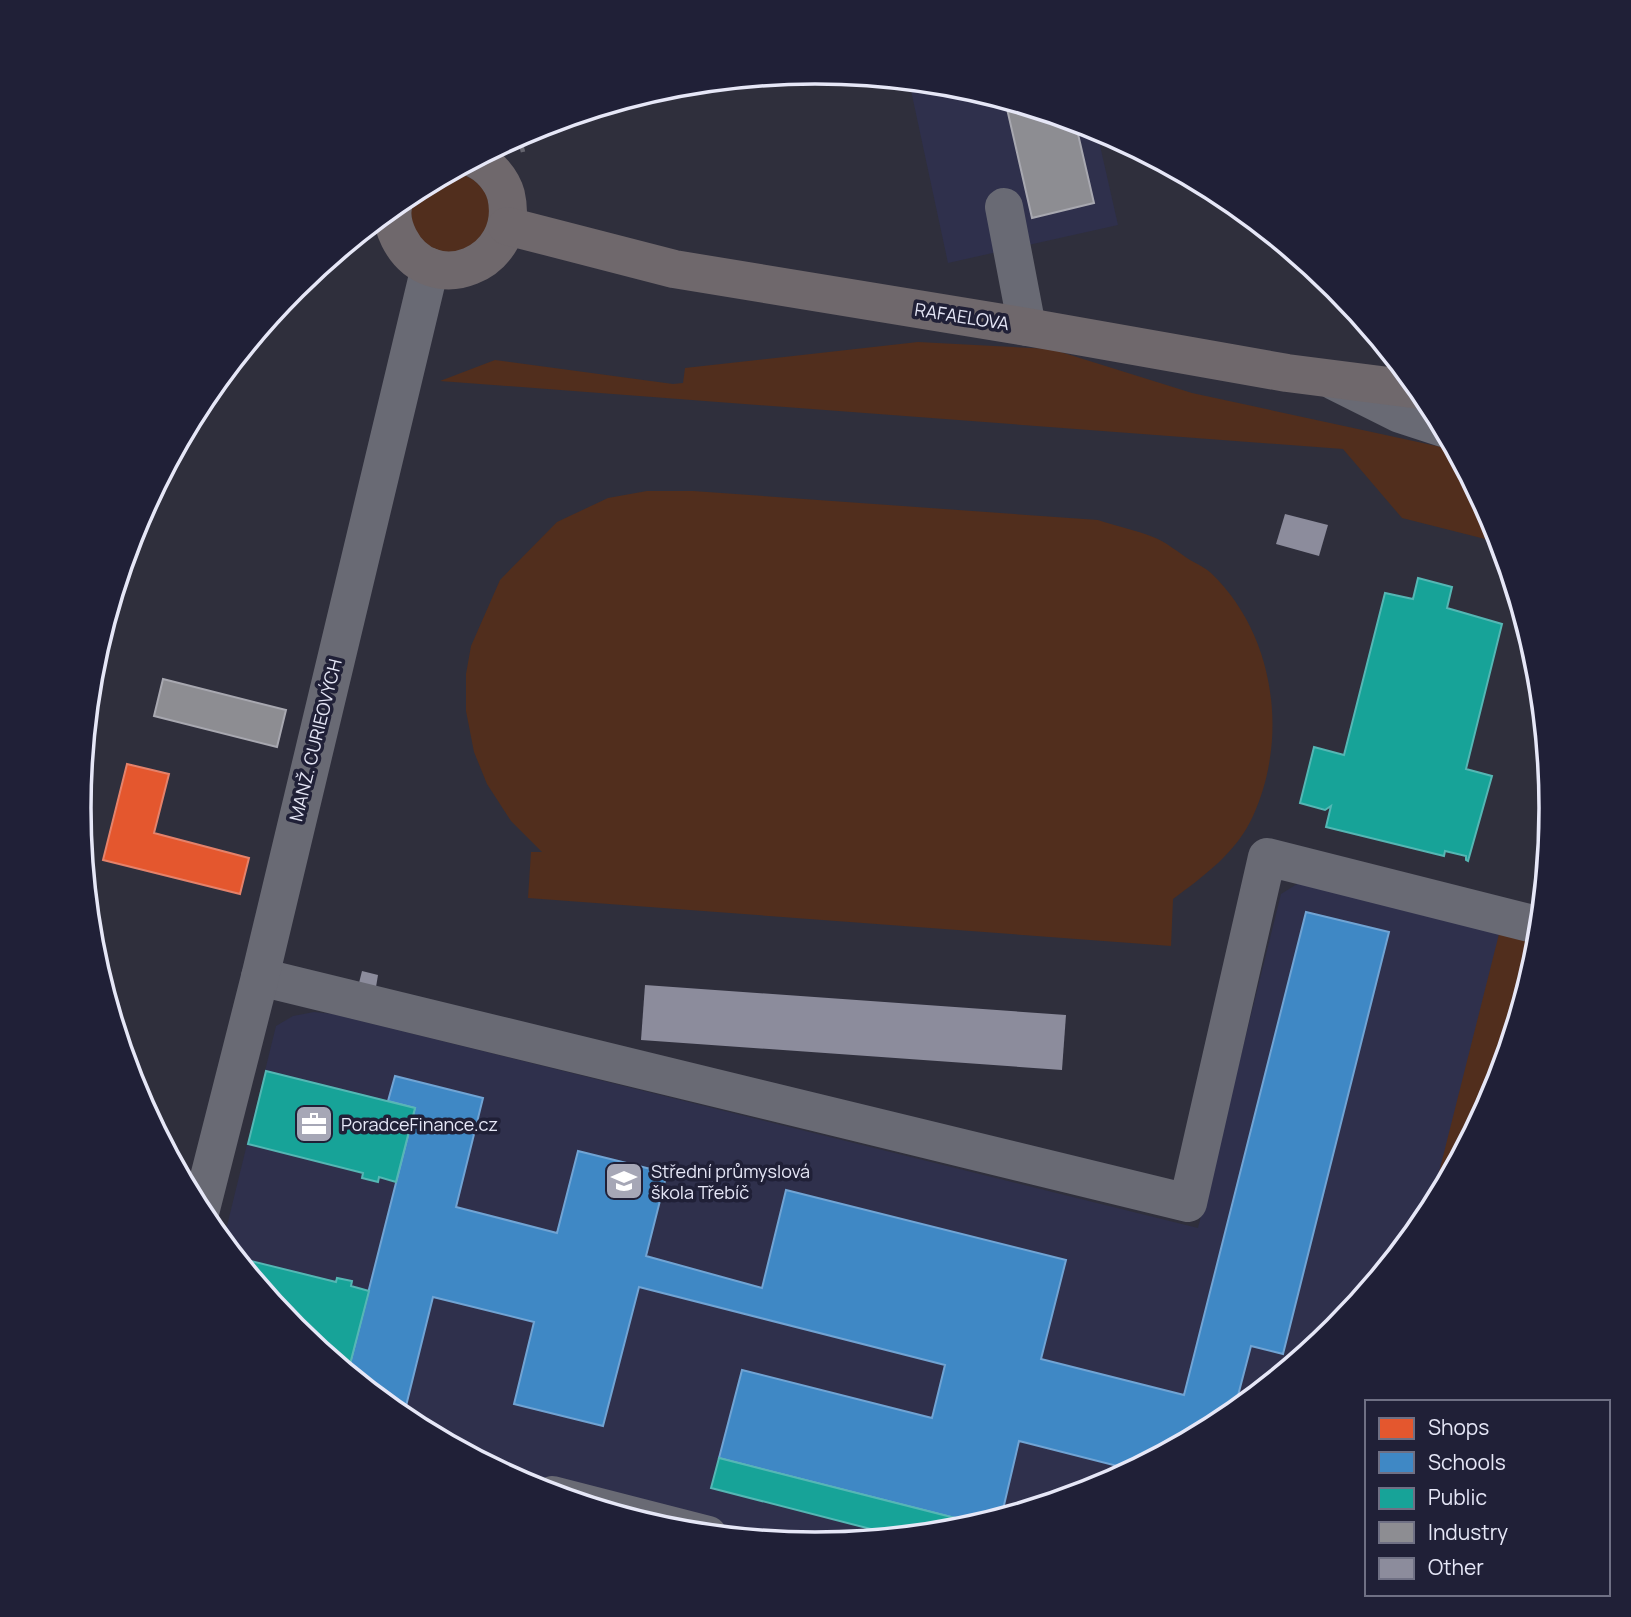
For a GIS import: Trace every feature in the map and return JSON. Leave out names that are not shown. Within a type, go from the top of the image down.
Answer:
[{"type":"main road","points":[[394,220],[395,230],[403,246],[415,258],[430,267],[449,270],[468,268],[486,258],[499,244],[507,226],[509,207],[504,189],[495,173],[484,165]]},
{"type":"main road","name":"RAFAELOVA","points":[[507,226],[674,270],[1332,380],[1405,388]]},
{"type":"street","points":[[1004,207],[1027,327]]},
{"type":"street","name":"MANŽ. CURIEOVÝCH","points":[[204,1197],[260,977],[430,267]]},
{"type":"street","points":[[1332,380],[1400,414],[1429,423]]},
{"type":"street","points":[[260,977],[1188,1203],[1267,857],[1531,923]]},
{"type":"shaded area","points":[[911,90],[1003,109],[1048,122],[1099,142],[1118,225],[948,263]]},
{"type":"shaded area","points":[[464,175],[479,185],[490,205],[490,221],[484,235],[473,246],[459,252],[443,252],[429,246],[418,235],[412,221],[412,207]]},
{"type":"shaded area","points":[[918,342],[1051,349],[1192,393],[1444,448],[1488,540],[1402,518],[1343,449],[440,381],[495,360],[673,384],[683,383],[685,368]]},
{"type":"shaded area","points":[[647,491],[693,491],[1098,520],[1158,539],[1210,572],[1233,599],[1250,626],[1262,657],[1270,688],[1271,753],[1253,816],[1238,841],[1219,862],[1173,899],[1171,946],[528,898],[531,852],[542,852],[511,821],[487,784],[474,752],[466,711],[466,674],[471,646],[500,580],[557,522],[608,498]]},
{"type":"shaded area","name":"Střední průmyslová škola Třebíč","points":[[1305,879],[1528,936],[1502,1041],[1485,1086],[1443,1171],[1418,1211],[1390,1250],[1328,1321],[1257,1383],[1178,1436],[1093,1478],[1048,1495],[957,1519],[910,1527],[816,1533],[721,1527],[674,1519],[583,1495],[538,1478],[453,1436],[374,1383],[303,1321],[226,1229],[276,1026],[293,1016],[314,1012],[333,1014],[1198,1228],[1281,894]]},
{"type":"shaded area","points":[[1500,930],[1528,937],[1502,1041],[1465,1129],[1437,1181]]},
{"type":"building: Shops","points":[[127,764],[169,774],[154,833],[249,858],[240,894],[103,860]]},
{"type":"building: Schools","name":"Střední průmyslová škola Třebíč","points":[[1306,912],[1389,932],[1283,1354],[1251,1346],[1238,1397],[1178,1436],[1118,1466],[1019,1441],[1003,1508],[958,1519],[719,1458],[742,1370],[932,1418],[945,1365],[639,1287],[603,1426],[514,1404],[534,1322],[433,1297],[406,1406],[374,1383],[350,1363],[415,1108],[388,1101],[395,1076],[483,1098],[456,1207],[557,1233],[578,1151],[667,1173],[646,1256],[762,1288],[786,1190],[1066,1260],[1041,1359],[1184,1395]]},
{"type":"building: Public","points":[[1418,578],[1452,587],[1447,608],[1502,624],[1466,769],[1492,776],[1468,861],[1466,856],[1445,851],[1444,856],[1326,827],[1331,806],[1325,810],[1300,803],[1314,747],[1344,755],[1385,593],[1413,599]]},
{"type":"building: Public","points":[[266,1071],[415,1108],[396,1182],[379,1177],[378,1182],[362,1178],[363,1173],[248,1144]]},
{"type":"building: Public","points":[[250,1261],[336,1282],[337,1278],[352,1281],[351,1286],[369,1291],[350,1363],[303,1321]]},
{"type":"building: Public","points":[[719,1458],[958,1519],[875,1530],[711,1488]]},
{"type":"building: Industry","points":[[1007,110],[1078,133],[1094,203],[1032,218]]},
{"type":"building: Industry","points":[[163,679],[286,710],[277,747],[154,716]]},
{"type":"building: Other","points":[[1285,514],[1328,525],[1319,556],[1276,544]]},
{"type":"building: Other","points":[[362,971],[378,975],[376,987],[359,983]]},
{"type":"building: Other","points":[[645,985],[1066,1015],[1062,1070],[641,1040]]},
{"type":"place","name":"PoradceFinance.cz","points":[[314,1124]]},
{"type":"place","name":"Střední průmyslová škola Třebíč","points":[[624,1181]]}]
